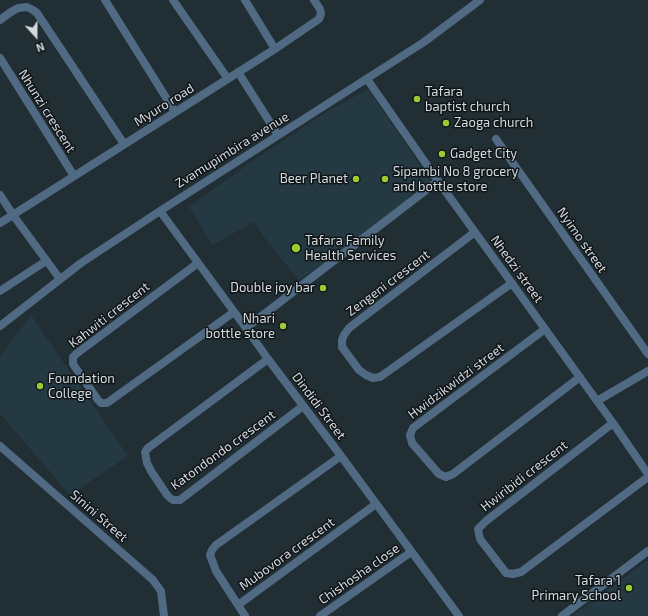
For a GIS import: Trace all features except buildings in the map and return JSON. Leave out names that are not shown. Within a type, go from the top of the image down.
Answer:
[{"type":"street","points":[[105,0],[175,112]]},
{"type":"street","points":[[173,0],[228,79]]},
{"type":"street","points":[[244,0],[276,49]]},
{"type":"street","name":"Myuro road","points":[[0,223],[276,49],[319,19],[321,14],[320,9],[314,0]]},
{"type":"street","name":"Zvamupimbira avenue","points":[[0,326],[82,263],[160,210],[424,42],[480,0]]},
{"type":"street","points":[[0,20],[18,8],[27,7],[37,13],[124,144]]},
{"type":"street","name":"Nhunzi crescent","points":[[0,58],[74,176]]},
{"type":"street","points":[[238,72],[278,135]]},
{"type":"street","name":"Nhedzi street","points":[[367,79],[438,181],[613,423],[648,475]]},
{"type":"street","name":"Nyimo street","points":[[496,139],[648,354]]},
{"type":"street","points":[[246,328],[438,181]]},
{"type":"street","points":[[0,195],[60,279]]},
{"type":"street","name":"Dindidi Street","points":[[160,210],[268,359],[459,616]]},
{"type":"street","name":"Zengeni crescent","points":[[475,232],[349,328],[342,340],[342,347],[359,370],[373,378],[380,377],[512,283]]},
{"type":"street","points":[[0,291],[46,261]]},
{"type":"street","name":"Kahwiti crescent","points":[[198,263],[76,354],[73,358],[73,364],[98,400],[101,403],[107,403],[234,312]]},
{"type":"street","name":"Hwidzikwidzi street","points":[[545,329],[413,428],[410,435],[412,443],[439,474],[446,477],[453,474],[580,377]]},
{"type":"street","name":"Katondondo crescent","points":[[268,359],[148,448],[145,452],[146,463],[150,471],[167,495],[173,500],[180,500],[303,406]]},
{"type":"street","points":[[597,401],[648,371]]},
{"type":"street","name":"Hwiribidi crescent","points":[[613,423],[486,521],[478,529],[480,539],[506,573],[513,574],[521,572],[648,475]]},
{"type":"street","name":"Sinini Street","points":[[0,446],[153,580],[161,591],[164,616]]},
{"type":"street","name":"Mubovora crescent","points":[[341,456],[216,545],[212,550],[210,555],[216,571],[238,605],[376,504]]},
{"type":"street","points":[[562,616],[648,551]]},
{"type":"street","name":"Chishosha close","points":[[320,616],[411,552]]},
{"type":"street","points":[[238,605],[245,616]]},
{"type":"shaded area","points":[[368,89],[433,184],[344,251],[299,280],[269,244],[254,222],[212,245],[189,207],[254,160],[325,113]]},
{"type":"shaded area","name":"Foundation College","points":[[31,315],[128,456],[70,495],[0,414],[0,357]]},
{"type":"shaded area","name":"Tafara 1 Primary School","points":[[648,560],[648,616],[572,616]]},
{"type":"place","name":"Tafara baptist church","points":[[417,99]]},
{"type":"place","name":"Zaoga church","points":[[446,123]]},
{"type":"place","name":"Gadget City","points":[[442,154]]},
{"type":"place","name":"Beer Planet","points":[[356,179]]},
{"type":"place","name":"Sipambi No 8 grocery and bottle store","points":[[385,179]]},
{"type":"place","name":"Tafara Family Health Services","points":[[296,248]]},
{"type":"place","name":"Double joy bar","points":[[323,288]]},
{"type":"place","name":"Nhari bottle store","points":[[283,326]]},
{"type":"place","name":"Foundation College","points":[[40,386]]},
{"type":"place","name":"Tafara 1 Primary School","points":[[629,588]]}]
